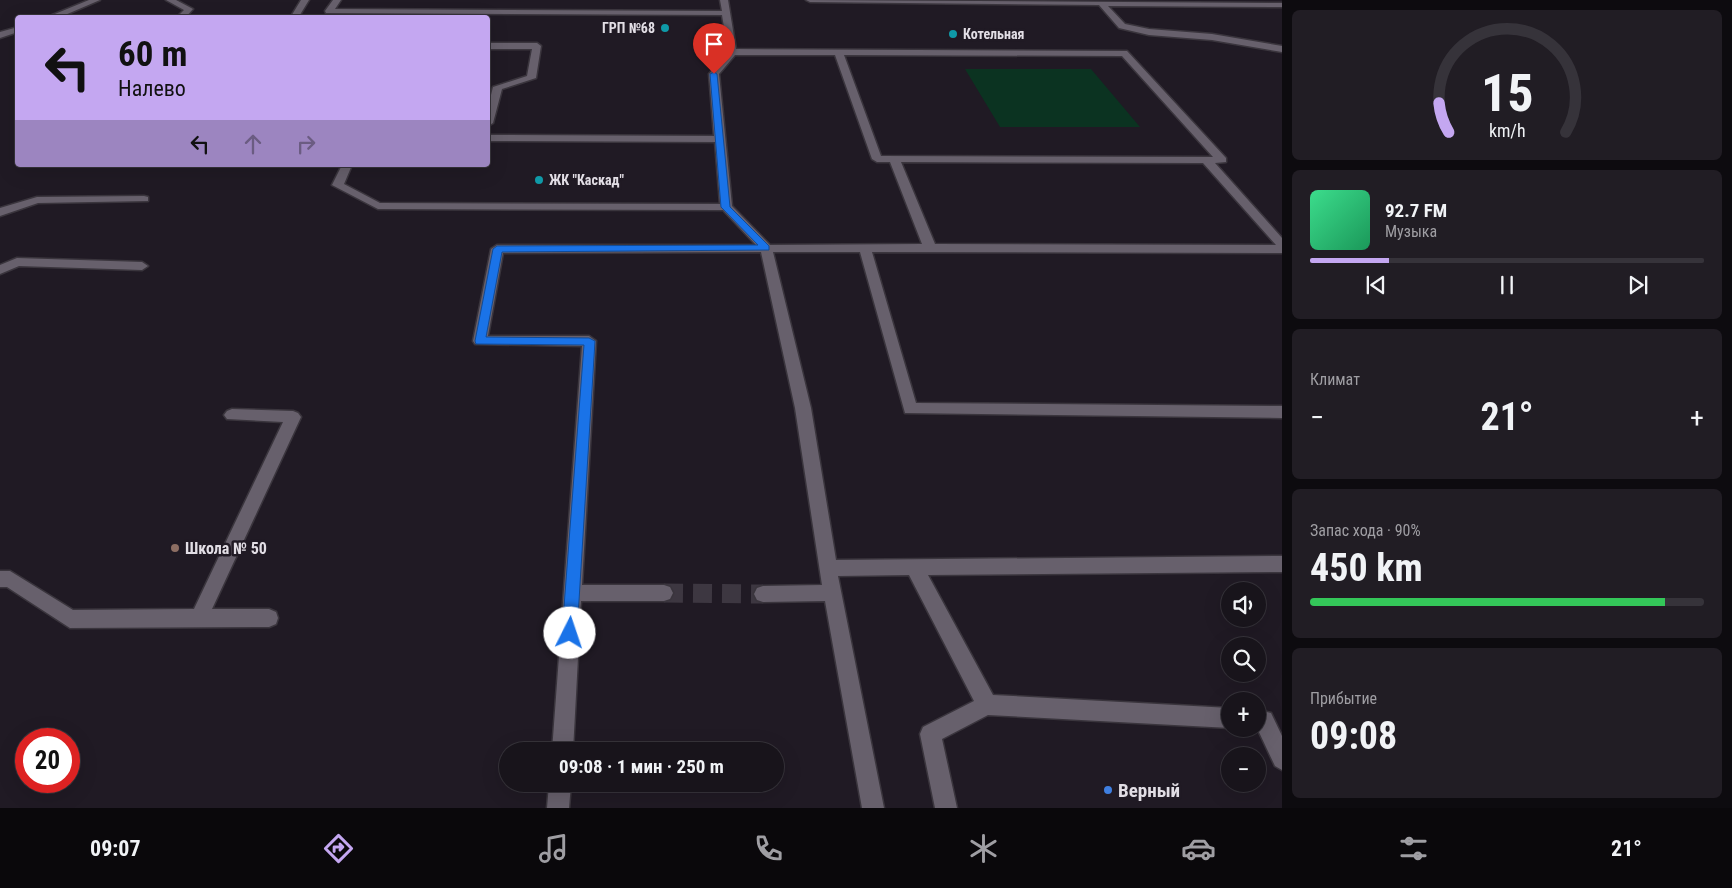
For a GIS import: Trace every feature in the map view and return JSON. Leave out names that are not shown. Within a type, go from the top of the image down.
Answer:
[{"type":"street","points":[[57,15],[96,0]]},
{"type":"street","points":[[170,0],[190,9],[183,15]]},
{"type":"street","points":[[296,15],[305,0]]},
{"type":"street","points":[[336,0],[329,11],[605,12],[724,6],[732,52],[714,74],[726,207],[766,248],[803,408],[832,593],[873,808]]},
{"type":"street","points":[[565,12],[567,0]]},
{"type":"street","points":[[605,12],[606,0]]},
{"type":"street","points":[[810,0],[1065,1],[1282,5]]},
{"type":"street","points":[[1101,3],[1122,26],[1149,32],[1212,37],[1282,49]]},
{"type":"street","points":[[0,36],[15,30]]},
{"type":"street","points":[[490,46],[537,46],[531,78],[498,87],[490,116]]},
{"type":"street","points":[[732,52],[838,52],[1124,53],[1222,160],[877,159],[838,52]]},
{"type":"street","points":[[490,138],[720,139]]},
{"type":"street","points":[[895,160],[930,248]]},
{"type":"street","points":[[1206,160],[1282,247]]},
{"type":"street","points":[[347,167],[338,184],[378,206],[726,207]]},
{"type":"street","points":[[0,212],[38,200],[144,199]]},
{"type":"street","points":[[563,742],[589,341],[480,341],[497,249],[1282,247]]},
{"type":"street","points":[[865,248],[910,410],[1282,412]]},
{"type":"street","points":[[0,270],[17,262],[142,266]]},
{"type":"street","points":[[199,617],[293,417],[232,415]]},
{"type":"street","points":[[828,568],[1282,564]]},
{"type":"street","points":[[914,568],[987,705]]},
{"type":"street","points":[[0,579],[10,579],[70,619],[269,618]]},
{"type":"street","points":[[572,593],[664,593]]},
{"type":"street","points":[[763,594],[832,593]]},
{"type":"street","points":[[946,808],[930,734],[987,705],[1221,718]]},
{"type":"street","points":[[1266,724],[1282,758]]},
{"type":"street","points":[[558,808],[559,792]]},
{"type":"green space","points":[[965,69],[1091,69],[1140,127],[1000,127]]},
{"type":"tunnel","points":[[664,593],[763,594]]},
{"type":"place","name":"ГРП №68","points":[[665,28]]},
{"type":"place","name":"Котельная","points":[[953,34]]},
{"type":"place","name":"ЖК \"Каскад\"","points":[[539,180]]},
{"type":"place","name":"Школа № 50","points":[[175,548]]},
{"type":"place","name":"Верный","points":[[1108,790]]},
{"type":"route","points":[[570,633],[589,341],[480,341],[497,249],[766,248],[726,207],[714,74]]}]
